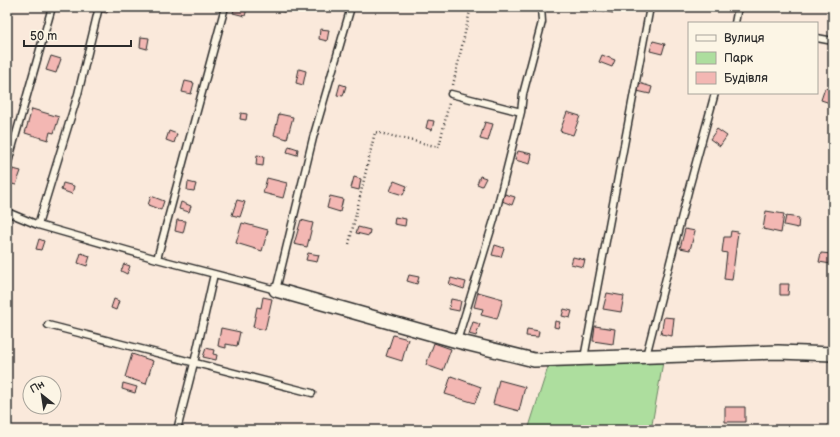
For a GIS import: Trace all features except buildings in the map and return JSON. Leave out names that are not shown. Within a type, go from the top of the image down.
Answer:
[{"type":"street","points":[[276,290],[457,342],[534,360],[646,358],[778,352],[833,354]]},
{"type":"lane","points":[[7,166],[52,7]]},
{"type":"lane","points":[[38,224],[78,94],[100,7]]},
{"type":"lane","points":[[157,259],[225,7]]},
{"type":"lane","points":[[7,212],[38,224],[157,259],[276,290],[312,138],[351,7]]},
{"type":"lane","points":[[457,342],[494,220],[521,112],[523,94],[542,22],[541,7]]},
{"type":"lane","points":[[584,360],[650,7]]},
{"type":"lane","points":[[736,22],[738,7]]},
{"type":"lane","points":[[818,38],[833,41]]},
{"type":"lane","points":[[451,94],[521,112]]},
{"type":"lane","points":[[646,358],[689,188],[715,94]]},
{"type":"lane","points":[[177,430],[214,274]]},
{"type":"lane","points":[[48,325],[312,393]]},
{"type":"path","points":[[349,244],[375,132],[439,147],[471,7]]},
{"type":"green space","points":[[663,362],[651,430],[528,430],[549,364]]}]
